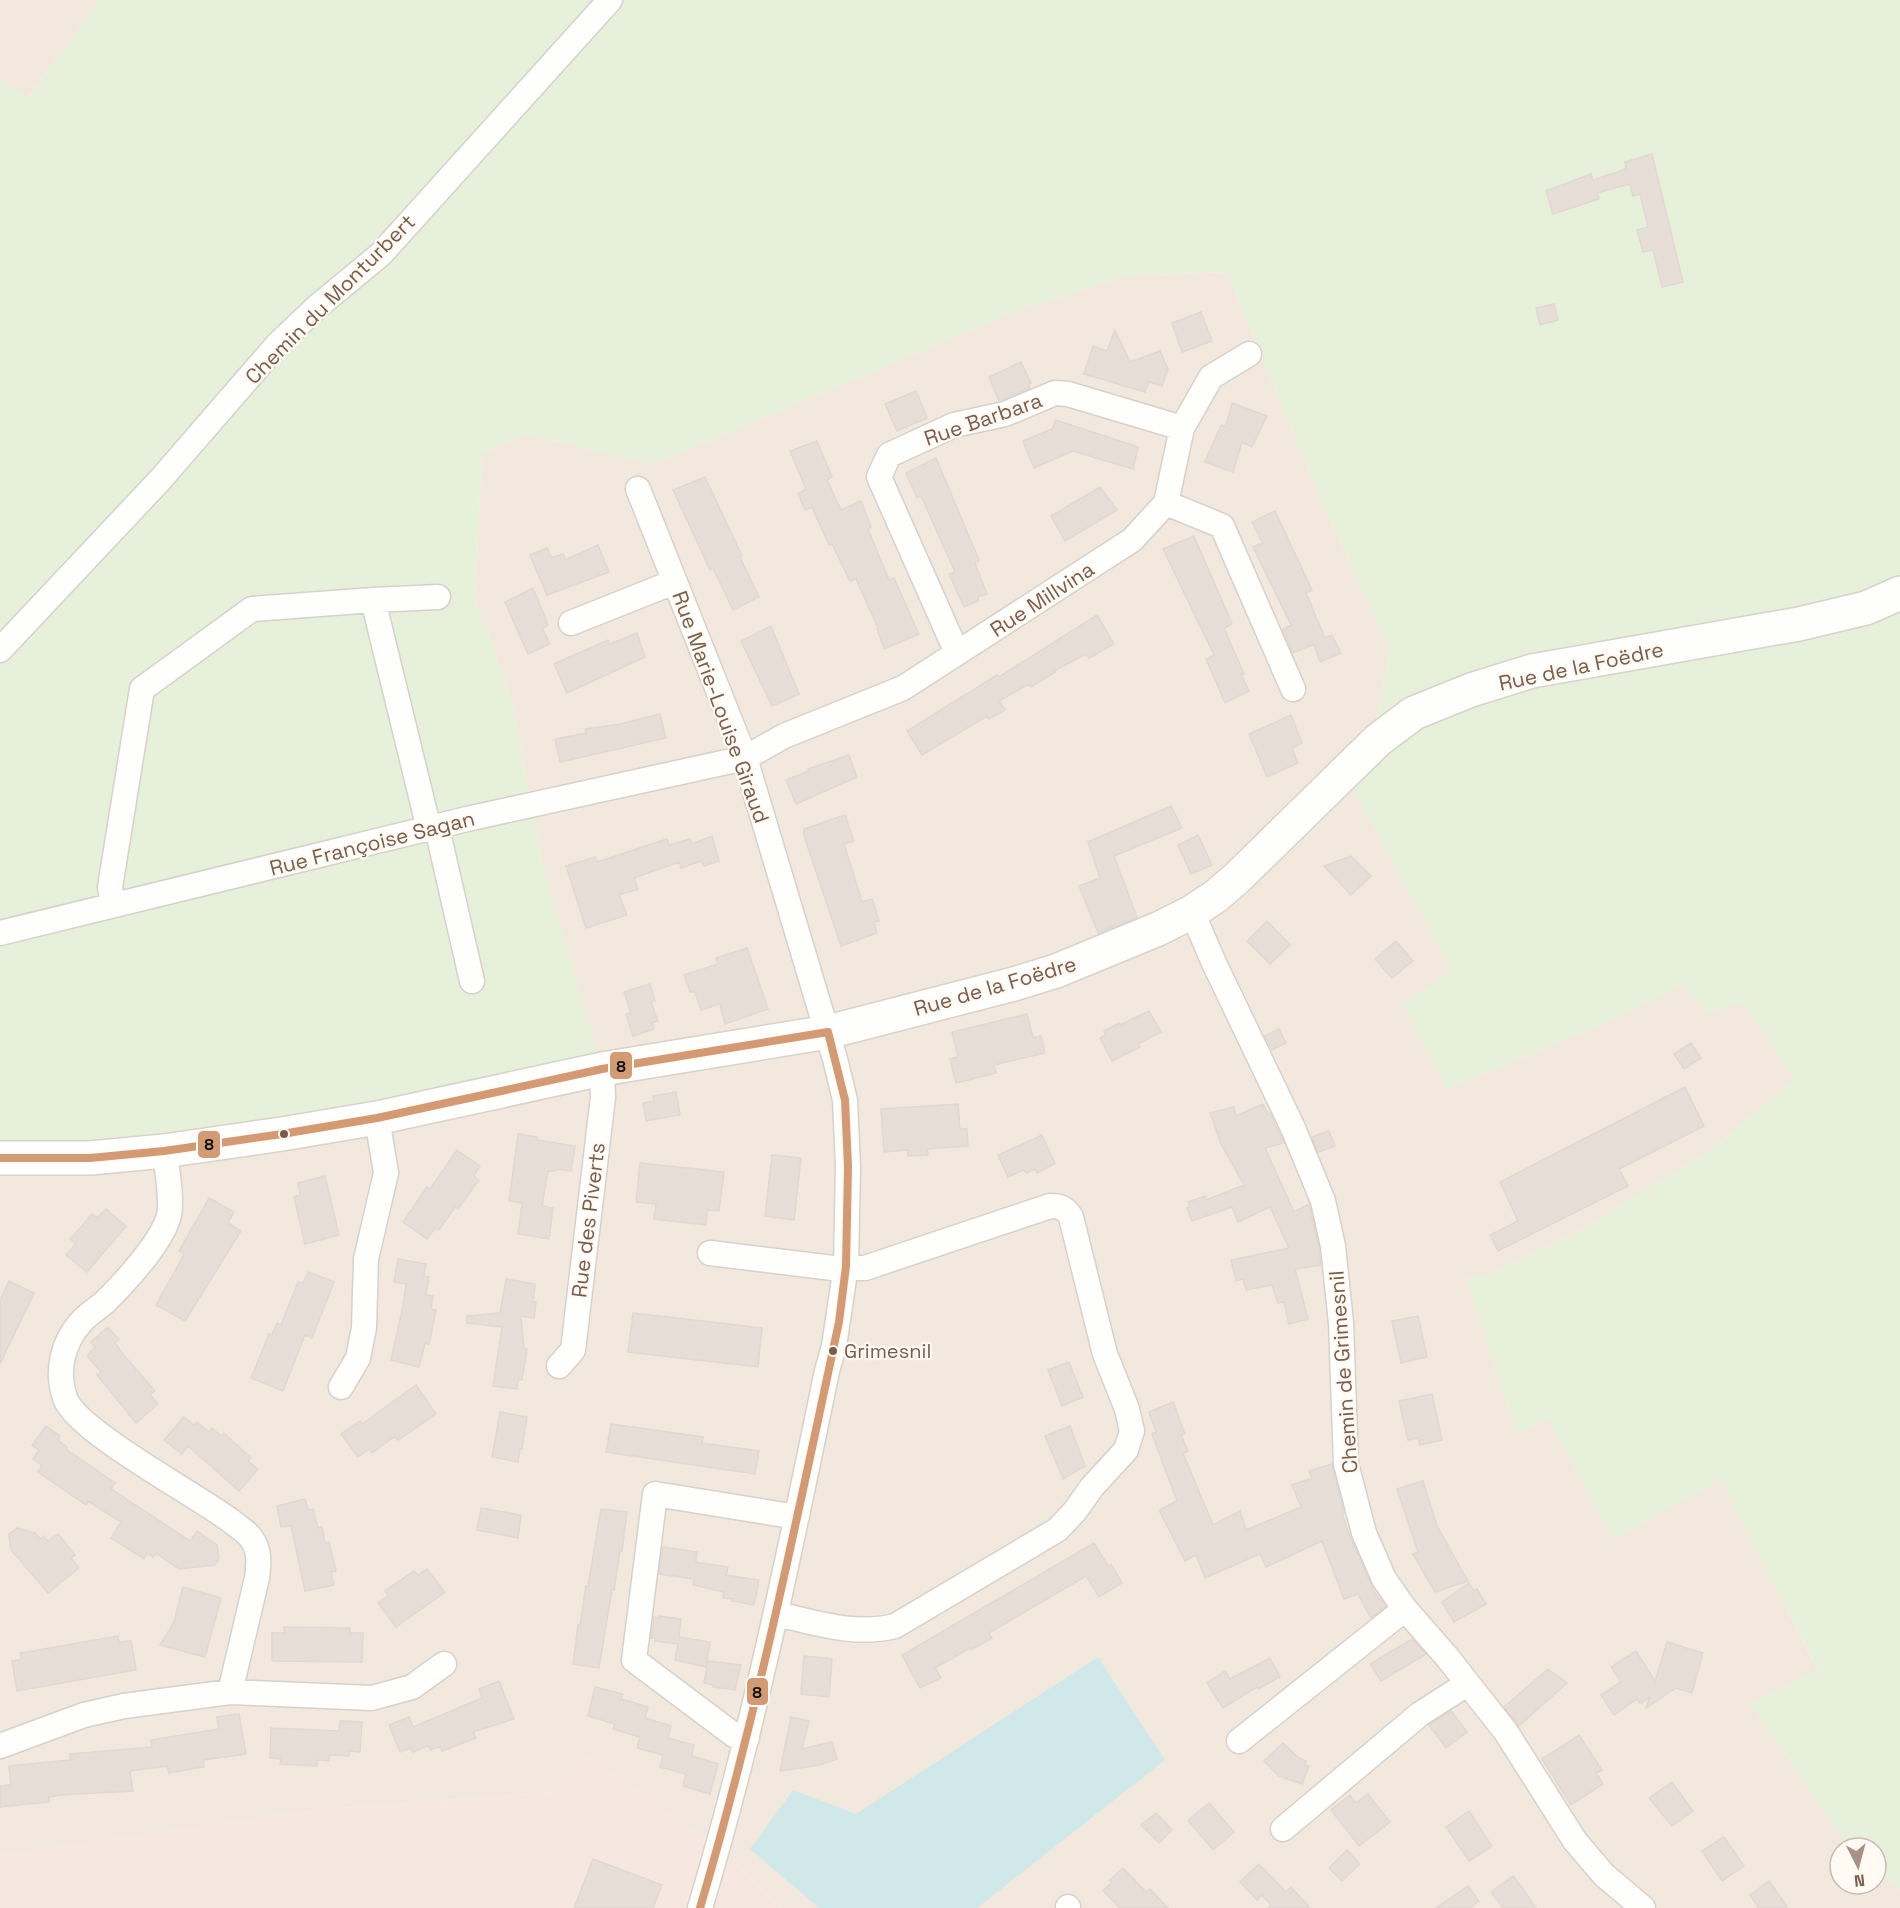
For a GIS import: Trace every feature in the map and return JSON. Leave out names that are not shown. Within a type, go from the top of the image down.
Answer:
[{"type":"street","name":"Chemin du Monturbert","points":[[0,650],[160,480],[278,345],[316,308],[381,254],[610,0]]},
{"type":"street","points":[[1249,354],[1210,377],[1182,428],[1166,503],[1222,526],[1293,689]]},
{"type":"street","name":"Rue Barbara","points":[[957,653],[879,477],[890,455],[954,425],[1005,414],[1055,393],[1068,394],[1182,428]]},
{"type":"street","name":"Rue Marie-Louise Giraud","points":[[638,489],[745,758],[828,1032],[845,1100],[848,1167],[846,1266],[834,1347],[827,1371],[777,1614],[747,1738],[700,1908]]},
{"type":"street","name":"Rue Millvina","points":[[745,758],[784,736],[903,688],[1132,540],[1166,503]]},
{"type":"street","points":[[571,623],[674,582]]},
{"type":"street","name":"Rue de la Foëdre","points":[[0,1158],[90,1158],[164,1151],[377,1118],[602,1069],[828,1032],[1014,984],[1056,971],[1158,929],[1192,912],[1216,896],[1378,740],[1414,713],[1471,690],[1532,671],[1799,624],[1866,608],[1900,593]]},
{"type":"street","points":[[113,905],[110,887],[142,689],[252,609],[438,597]]},
{"type":"street","points":[[373,600],[472,981]]},
{"type":"street","name":"Rue Françoise Sagan","points":[[0,933],[433,828],[745,758]]},
{"type":"street","name":"Chemin de Grimesnil","points":[[1192,912],[1293,1128],[1323,1201],[1333,1246],[1341,1323],[1346,1464],[1364,1533],[1384,1580],[1405,1609],[1506,1731],[1575,1841],[1604,1875],[1642,1908]]},
{"type":"street","name":"Rue des Piverts","points":[[560,1366],[573,1350],[603,1097],[602,1069]]},
{"type":"street","points":[[342,1387],[358,1358],[364,1328],[366,1259],[386,1173],[377,1118]]},
{"type":"street","points":[[164,1151],[169,1195],[168,1218],[153,1244],[129,1277],[81,1321],[68,1339],[60,1367],[60,1381],[65,1401],[79,1419],[221,1514],[250,1536],[255,1545],[259,1562],[230,1692]]},
{"type":"street","points":[[710,1253],[833,1268],[846,1266],[865,1268],[1050,1206],[1059,1206],[1071,1216],[1105,1354],[1127,1409],[1132,1431],[1126,1450],[1057,1530],[895,1626],[876,1630],[852,1630],[777,1614]]},
{"type":"street","points":[[747,1738],[734,1735],[634,1660],[655,1494],[797,1517]]},
{"type":"street","points":[[1239,1742],[1405,1609]]},
{"type":"street","points":[[0,1746],[84,1715],[114,1708],[230,1692],[372,1698],[412,1687],[444,1664]]},
{"type":"street","points":[[1283,1828],[1420,1714],[1467,1684]]},
{"type":"shaded area","points":[[0,0],[95,0],[98,3],[27,99],[0,79]]},
{"type":"shaded area","points":[[1227,272],[1319,496],[1390,649],[1375,728],[1344,773],[1453,970],[1447,1089],[1616,1018],[1687,983],[1745,1003],[1795,1079],[1711,1150],[1580,1231],[1489,1275],[1467,1278],[1516,1433],[1548,1418],[1614,1539],[1720,1479],[1818,1670],[1751,1704],[1842,1836],[1828,1836],[1828,1896],[1888,1896],[1888,1880],[1900,1889],[1900,1908],[782,1908],[718,1847],[553,1792],[316,1810],[0,1855],[0,1158],[542,862],[513,705],[475,598],[482,453],[526,434],[654,464],[1023,308],[1125,276]]},
{"type":"shaded area","points":[[585,1753],[718,1847],[782,1908],[0,1908],[0,1854],[316,1810],[553,1792]]},
{"type":"green space","points":[[95,0],[1900,0],[1900,1889],[1888,1880],[1888,1836],[1842,1836],[1751,1704],[1818,1669],[1720,1480],[1614,1539],[1548,1418],[1516,1433],[1466,1278],[1489,1275],[1580,1231],[1711,1150],[1795,1079],[1745,1003],[1705,1013],[1686,984],[1616,1018],[1447,1089],[1403,1005],[1452,970],[1344,773],[1375,728],[1390,649],[1319,496],[1227,272],[1125,276],[1023,308],[654,464],[526,434],[482,453],[475,598],[513,705],[542,862],[602,1069],[377,1118],[0,1158],[0,79],[28,98],[98,3]]},
{"type":"water","points":[[1098,1657],[1165,1760],[977,1908],[819,1908],[750,1849],[793,1790],[856,1814]]},
{"type":"building","points":[[1652,154],[1683,282],[1662,287],[1653,250],[1643,252],[1637,230],[1648,227],[1640,194],[1633,196],[1630,184],[1597,193],[1599,199],[1553,214],[1546,191],[1591,174],[1593,180],[1626,169],[1625,162]]},
{"type":"building","points":[[1554,304],[1558,320],[1540,325],[1536,308]]},
{"type":"building","points":[[1201,312],[1212,341],[1182,352],[1172,323]]},
{"type":"building","points":[[1115,330],[1130,362],[1160,351],[1168,369],[1162,386],[1149,382],[1145,392],[1084,374],[1093,346],[1107,351]]},
{"type":"building","points":[[1021,362],[1031,383],[1028,384],[1030,388],[999,401],[989,377]]},
{"type":"building","points":[[916,391],[927,418],[897,431],[885,404]]},
{"type":"building","points":[[1232,403],[1267,416],[1252,447],[1242,442],[1233,472],[1205,462],[1221,425],[1226,426]]},
{"type":"building","points":[[1056,420],[1138,447],[1133,469],[1073,451],[1034,468],[1023,441],[1052,429]]},
{"type":"building","points":[[817,441],[832,477],[827,480],[841,510],[861,501],[871,527],[868,529],[889,580],[894,578],[919,634],[884,649],[878,628],[856,579],[850,581],[832,544],[829,545],[812,507],[805,510],[798,494],[806,489],[790,451]]},
{"type":"building","points":[[936,458],[979,560],[975,563],[987,594],[978,597],[978,601],[964,607],[949,574],[955,572],[921,496],[917,498],[906,473]]},
{"type":"building","points":[[705,477],[759,597],[733,610],[713,568],[710,570],[673,490]]},
{"type":"building","points":[[1100,487],[1117,510],[1065,541],[1051,516]]},
{"type":"building","points":[[1275,511],[1312,590],[1306,593],[1325,638],[1332,635],[1341,653],[1320,662],[1314,644],[1293,653],[1283,629],[1291,625],[1253,547],[1263,543],[1252,522]]},
{"type":"building","points":[[1194,536],[1232,624],[1224,628],[1249,691],[1225,703],[1206,659],[1214,655],[1163,549]]},
{"type":"building","points":[[598,545],[609,572],[547,595],[530,555],[547,548],[551,558],[563,554],[565,560]]},
{"type":"building","points":[[533,588],[548,625],[542,628],[550,644],[528,654],[505,602]]},
{"type":"building","points":[[1097,615],[1114,644],[1089,658],[1086,654],[1054,671],[1031,687],[1029,684],[999,701],[1005,710],[989,719],[987,716],[922,755],[907,731],[997,675],[999,677]]},
{"type":"building","points":[[771,626],[799,694],[772,706],[741,641]]},
{"type":"building","points":[[637,633],[645,657],[567,693],[554,664],[608,640],[610,644]]},
{"type":"building","points":[[660,714],[666,738],[560,762],[555,739],[586,733],[585,729],[620,724]]},
{"type":"building","points":[[1291,715],[1302,743],[1292,748],[1298,763],[1267,777],[1249,734]]},
{"type":"building","points":[[849,755],[857,777],[796,804],[786,780],[809,771],[808,769]]},
{"type":"building","points":[[1171,806],[1182,828],[1114,856],[1137,917],[1098,933],[1079,886],[1100,878],[1088,842]]},
{"type":"building","points":[[845,815],[854,841],[844,844],[862,902],[872,899],[879,921],[874,922],[877,933],[841,946],[804,836],[804,829]]},
{"type":"building","points":[[1198,835],[1212,865],[1191,874],[1178,845]]},
{"type":"building","points":[[712,836],[719,861],[704,866],[701,861],[681,868],[679,862],[634,878],[638,889],[619,895],[627,915],[586,928],[566,866],[595,857],[597,862],[667,839],[669,845],[690,839],[692,844]]},
{"type":"building","points":[[1351,856],[1371,876],[1351,895],[1324,866]]},
{"type":"building","points":[[1267,921],[1290,945],[1270,964],[1247,941]]},
{"type":"building","points":[[1396,941],[1413,961],[1392,978],[1375,959]]},
{"type":"building","points":[[747,948],[768,1009],[725,1024],[720,1004],[701,1010],[695,992],[690,992],[684,975],[718,964],[716,958]]},
{"type":"building","points":[[650,984],[655,1001],[651,1002],[658,1021],[652,1023],[654,1029],[633,1036],[626,1014],[631,1013],[624,992]]},
{"type":"building","points":[[1149,1011],[1161,1032],[1138,1044],[1140,1047],[1112,1061],[1100,1038],[1106,1035],[1104,1031]]},
{"type":"building","points":[[1027,1014],[1033,1038],[1041,1036],[1045,1053],[994,1065],[996,1073],[956,1083],[950,1059],[958,1057],[952,1032]]},
{"type":"building","points":[[1279,1029],[1286,1043],[1272,1050],[1265,1036]]},
{"type":"building","points":[[1691,1043],[1701,1058],[1684,1069],[1674,1054]]},
{"type":"building","points":[[1685,1087],[1704,1126],[1619,1169],[1628,1186],[1498,1251],[1490,1235],[1518,1221],[1500,1182]]},
{"type":"building","points":[[676,1092],[680,1115],[646,1121],[643,1103],[654,1101],[653,1096]]},
{"type":"building","points":[[958,1104],[960,1129],[967,1129],[968,1146],[927,1149],[928,1155],[908,1156],[908,1150],[884,1152],[881,1109]]},
{"type":"building","points":[[1263,1104],[1268,1114],[1270,1113],[1284,1143],[1265,1148],[1294,1212],[1309,1204],[1319,1248],[1321,1265],[1295,1269],[1308,1319],[1289,1324],[1284,1302],[1278,1303],[1272,1285],[1246,1290],[1243,1279],[1236,1281],[1231,1260],[1289,1248],[1270,1207],[1238,1222],[1232,1207],[1192,1221],[1187,1208],[1190,1207],[1188,1202],[1205,1196],[1206,1200],[1244,1185],[1221,1144],[1210,1113],[1234,1107],[1236,1116]]},
{"type":"building","points":[[1329,1131],[1335,1146],[1318,1152],[1312,1137]]},
{"type":"building","points":[[518,1134],[537,1137],[537,1140],[575,1146],[571,1171],[556,1169],[548,1171],[542,1206],[553,1208],[549,1239],[518,1234],[522,1203],[509,1201]]},
{"type":"building","points":[[1042,1135],[1055,1164],[1037,1173],[1035,1169],[1026,1173],[1024,1170],[1008,1177],[998,1155]]},
{"type":"building","points":[[457,1150],[480,1166],[474,1176],[479,1180],[458,1209],[455,1207],[439,1230],[435,1228],[427,1239],[403,1222],[427,1187],[430,1189]]},
{"type":"building","points":[[772,1155],[801,1158],[794,1220],[765,1216]]},
{"type":"building","points":[[640,1163],[724,1172],[719,1211],[707,1210],[706,1225],[654,1219],[656,1204],[636,1202]]},
{"type":"building","points":[[325,1176],[339,1235],[305,1244],[294,1197],[300,1195],[298,1183]]},
{"type":"building","points":[[209,1198],[234,1212],[228,1223],[241,1231],[185,1321],[156,1305],[184,1254],[179,1251]]},
{"type":"building","points":[[106,1209],[126,1226],[87,1272],[66,1255],[76,1244],[70,1239],[92,1214],[97,1218]]},
{"type":"building","points":[[398,1259],[426,1264],[424,1276],[429,1277],[426,1295],[433,1296],[431,1309],[436,1310],[429,1344],[425,1343],[419,1367],[391,1360],[406,1284],[394,1282]]},
{"type":"building","points":[[308,1272],[334,1282],[312,1338],[305,1335],[283,1391],[251,1378],[269,1334],[272,1335],[277,1323],[281,1325],[298,1282],[303,1283]]},
{"type":"building","points":[[506,1279],[535,1284],[534,1318],[521,1316],[524,1349],[527,1349],[522,1380],[518,1380],[517,1389],[493,1386],[502,1327],[467,1323],[467,1316],[500,1313]]},
{"type":"building","points":[[9,1281],[34,1293],[0,1364],[0,1300]]},
{"type":"building","points":[[633,1313],[762,1328],[758,1367],[628,1352]]},
{"type":"building","points":[[1418,1316],[1427,1357],[1401,1363],[1392,1321]]},
{"type":"building","points":[[108,1327],[119,1340],[115,1343],[122,1353],[155,1391],[150,1395],[158,1404],[136,1423],[97,1375],[101,1372],[87,1356],[95,1348],[91,1342]]},
{"type":"building","points":[[1069,1362],[1083,1397],[1062,1406],[1048,1370]]},
{"type":"building","points":[[416,1385],[436,1414],[398,1440],[394,1437],[372,1453],[369,1449],[358,1457],[341,1434],[360,1421],[362,1424]]},
{"type":"building","points":[[1432,1394],[1442,1440],[1420,1445],[1418,1438],[1408,1440],[1399,1401]]},
{"type":"building","points":[[1173,1402],[1185,1434],[1181,1435],[1188,1451],[1183,1453],[1213,1525],[1240,1511],[1246,1530],[1301,1507],[1292,1485],[1312,1478],[1309,1471],[1332,1464],[1344,1513],[1342,1514],[1351,1539],[1375,1593],[1386,1606],[1371,1618],[1358,1594],[1344,1599],[1322,1541],[1266,1567],[1260,1554],[1205,1578],[1196,1555],[1185,1561],[1159,1510],[1177,1501],[1152,1434],[1156,1432],[1149,1412]]},
{"type":"building","points":[[500,1412],[527,1417],[518,1462],[492,1457]]},
{"type":"building","points":[[184,1417],[194,1425],[197,1422],[209,1432],[212,1428],[221,1436],[224,1433],[251,1458],[248,1461],[258,1469],[239,1491],[188,1446],[182,1454],[164,1440]]},
{"type":"building","points":[[611,1424],[703,1437],[702,1443],[759,1451],[755,1474],[606,1452]]},
{"type":"building","points":[[46,1426],[60,1436],[58,1440],[67,1447],[66,1449],[115,1483],[111,1489],[190,1541],[197,1531],[217,1545],[219,1558],[215,1565],[179,1569],[156,1553],[153,1557],[147,1553],[144,1559],[111,1538],[121,1522],[88,1501],[86,1505],[38,1472],[42,1465],[33,1459],[39,1450],[32,1445]]},
{"type":"building","points":[[1070,1426],[1085,1466],[1063,1479],[1045,1436]]},
{"type":"building","points":[[1423,1481],[1437,1526],[1468,1581],[1435,1592],[1413,1554],[1418,1552],[1397,1489]]},
{"type":"building","points":[[305,1499],[308,1510],[313,1509],[318,1528],[322,1527],[325,1543],[329,1542],[336,1571],[331,1572],[334,1585],[305,1591],[291,1526],[281,1527],[277,1506]]},
{"type":"building","points":[[481,1508],[521,1515],[518,1538],[477,1530]]},
{"type":"building","points":[[601,1509],[627,1512],[622,1551],[620,1551],[614,1590],[612,1590],[599,1668],[573,1664],[578,1625],[580,1625],[586,1586],[588,1586]]},
{"type":"building","points":[[17,1528],[35,1533],[40,1539],[44,1536],[48,1541],[58,1534],[75,1555],[71,1558],[79,1568],[48,1593],[11,1550],[9,1534]]},
{"type":"building","points":[[1094,1543],[1108,1566],[1111,1564],[1122,1583],[1099,1597],[1086,1576],[989,1633],[992,1638],[935,1668],[941,1678],[920,1688],[902,1655]]},
{"type":"building","points":[[663,1547],[697,1552],[696,1562],[728,1567],[726,1575],[759,1580],[754,1605],[732,1601],[733,1599],[723,1598],[724,1592],[693,1585],[694,1579],[659,1574]]},
{"type":"building","points":[[427,1569],[445,1592],[396,1627],[378,1603],[388,1596],[385,1591],[414,1571],[418,1575]]},
{"type":"building","points":[[1469,1583],[1474,1591],[1477,1589],[1486,1604],[1454,1622],[1442,1602]]},
{"type":"building","points":[[183,1587],[221,1598],[205,1657],[160,1645],[174,1622]]},
{"type":"building","points":[[659,1616],[681,1619],[679,1637],[710,1642],[706,1667],[675,1660],[678,1644],[655,1641],[656,1639],[651,1638],[654,1617],[659,1618]]},
{"type":"building","points":[[284,1627],[350,1628],[350,1633],[363,1633],[362,1662],[272,1661],[272,1633],[285,1633]]},
{"type":"building","points":[[118,1636],[119,1642],[131,1641],[136,1670],[17,1691],[12,1661],[22,1659],[20,1653]]},
{"type":"building","points":[[1412,1639],[1426,1654],[1381,1681],[1370,1664]]},
{"type":"building","points":[[1667,1642],[1703,1653],[1692,1693],[1676,1688],[1646,1708],[1650,1697],[1640,1704],[1637,1699],[1614,1715],[1601,1695],[1621,1682],[1611,1667],[1636,1651],[1655,1681]]},
{"type":"building","points":[[804,1656],[832,1659],[829,1697],[801,1694]]},
{"type":"building","points":[[1270,1658],[1280,1677],[1258,1689],[1257,1687],[1223,1708],[1207,1683],[1225,1671],[1230,1679]]},
{"type":"building","points":[[708,1661],[741,1665],[735,1690],[713,1687],[714,1685],[704,1683]]},
{"type":"building","points":[[1548,1669],[1567,1683],[1518,1725],[1504,1707]]},
{"type":"building","points":[[499,1681],[514,1719],[473,1732],[476,1738],[442,1751],[440,1746],[430,1750],[428,1746],[413,1752],[410,1748],[400,1752],[389,1725],[409,1717],[413,1727],[482,1698],[479,1689]]},
{"type":"building","points":[[595,1687],[623,1694],[621,1699],[648,1707],[645,1718],[671,1726],[668,1738],[694,1745],[692,1756],[718,1764],[710,1794],[683,1786],[686,1774],[660,1767],[663,1755],[637,1748],[640,1737],[613,1729],[615,1724],[588,1716]]},
{"type":"building","points":[[1451,1711],[1467,1732],[1446,1748],[1429,1725]]},
{"type":"building","points":[[239,1714],[246,1754],[203,1760],[204,1767],[169,1773],[167,1766],[130,1771],[133,1791],[61,1795],[49,1797],[49,1802],[0,1807],[0,1786],[11,1785],[9,1766],[70,1760],[70,1754],[152,1747],[151,1740],[219,1729],[217,1717]]},
{"type":"building","points":[[791,1717],[809,1721],[802,1749],[832,1742],[837,1759],[819,1765],[780,1771]]},
{"type":"building","points":[[340,1721],[362,1722],[360,1752],[349,1751],[349,1756],[329,1755],[329,1761],[317,1760],[317,1766],[280,1764],[281,1759],[270,1758],[271,1728],[339,1731]]},
{"type":"building","points":[[1579,1735],[1602,1770],[1596,1773],[1603,1784],[1571,1805],[1542,1759]]},
{"type":"building","points":[[1283,1743],[1299,1758],[1306,1761],[1305,1765],[1309,1766],[1302,1784],[1279,1776],[1264,1761]]},
{"type":"building","points":[[1672,1782],[1693,1811],[1672,1826],[1649,1798]]},
{"type":"building","points":[[1368,1794],[1390,1822],[1359,1846],[1331,1810],[1350,1795],[1356,1803]]},
{"type":"building","points":[[1209,1803],[1234,1832],[1213,1850],[1188,1820]]},
{"type":"building","points":[[1469,1811],[1492,1846],[1469,1861],[1446,1827]]},
{"type":"building","points":[[1156,1813],[1172,1830],[1159,1843],[1141,1825]]},
{"type":"building","points":[[1724,1837],[1744,1866],[1722,1881],[1702,1851]]},
{"type":"building","points":[[1347,1850],[1360,1864],[1342,1881],[1329,1868]]},
{"type":"building","points":[[593,1859],[662,1885],[653,1908],[574,1908]]},
{"type":"building","points":[[1259,1864],[1286,1892],[1291,1887],[1310,1908],[1268,1908],[1271,1905],[1262,1895],[1257,1900],[1240,1882]]},
{"type":"building","points":[[1123,1868],[1146,1892],[1150,1889],[1168,1908],[1120,1908],[1103,1891],[1112,1882],[1110,1880]]},
{"type":"building","points":[[1513,1876],[1536,1908],[1503,1908],[1491,1892]]},
{"type":"building","points":[[1769,1881],[1788,1908],[1759,1908],[1750,1895]]},
{"type":"building","points":[[1468,1886],[1479,1901],[1470,1908],[1436,1908]]},
{"type":"transit line","name":"8","points":[[0,1158],[90,1158],[164,1151],[282,1134],[377,1118],[602,1069],[828,1032]]},
{"type":"transit line","name":"8","points":[[700,1908],[758,1689],[839,1322],[846,1266],[848,1167],[845,1100],[828,1032]]},
{"type":"place","name":"Grimesnil","points":[[833,1351]]}]
